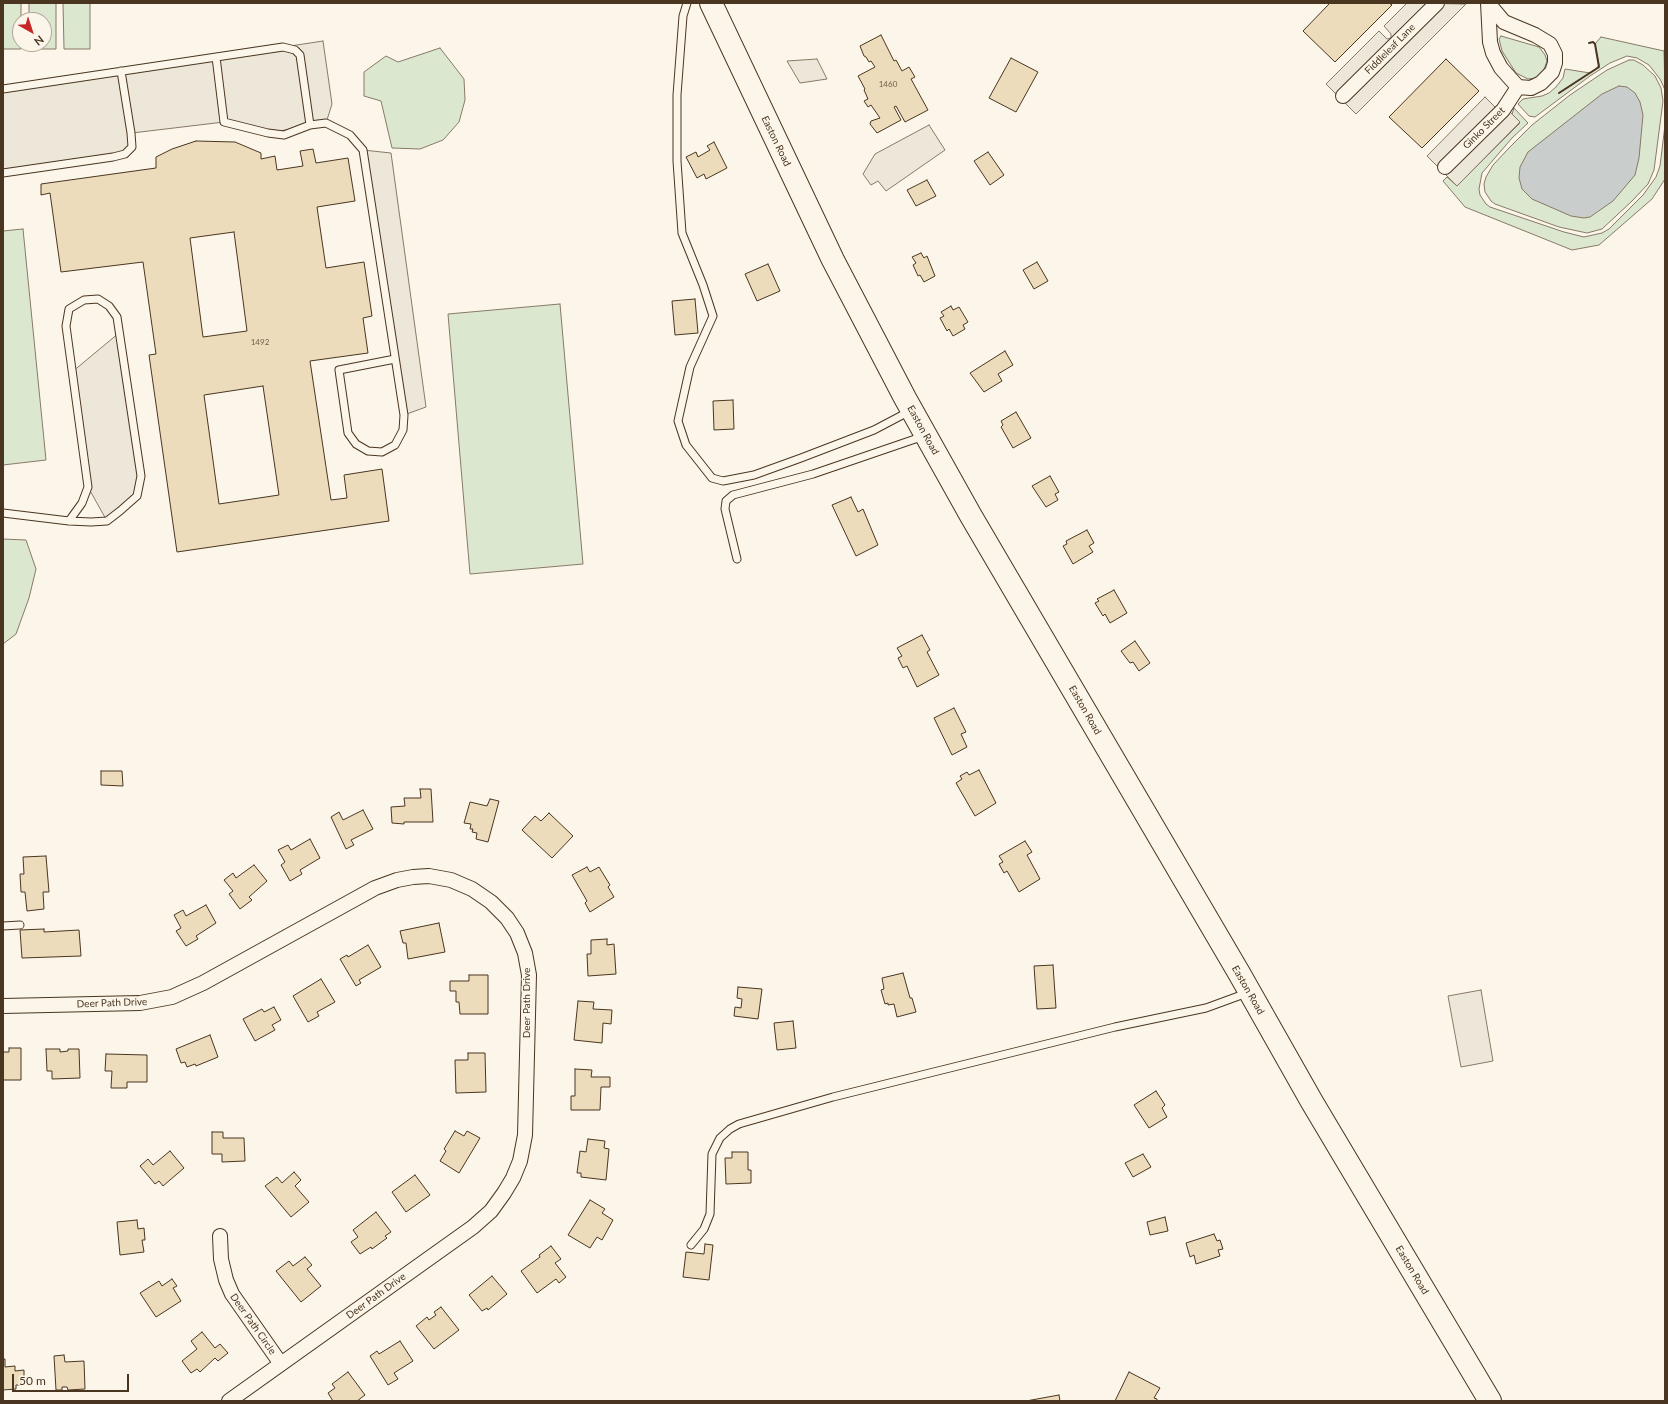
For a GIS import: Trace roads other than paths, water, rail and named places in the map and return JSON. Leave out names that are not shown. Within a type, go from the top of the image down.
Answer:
[{"type":"highway","name":"Easton Road","points":[[711,3],[833,260],[926,436],[971,516],[1250,992],[1312,1102],[1490,1401]]},
{"type":"street","name":"Fiddleleaf Lane","points":[[1343,96],[1437,3]]},
{"type":"street","points":[[1488,3],[1504,22],[1545,40],[1550,44],[1555,54],[1555,63],[1552,72],[1545,80],[1531,88],[1518,87],[1500,68],[1490,42],[1488,3]]},
{"type":"street","name":"Ginko Street","points":[[1445,167],[1503,110],[1518,87]]},
{"type":"street","name":"Deer Path Drive","points":[[3,1006],[140,1003],[172,997],[203,983],[375,888],[402,879],[429,876],[451,880],[472,889],[491,902],[507,918],[517,933],[525,954],[529,975],[525,1135],[520,1161],[513,1178],[504,1193],[491,1211],[473,1227],[229,1401]]},
{"type":"street","name":"Deer Path Circle","points":[[220,1236],[221,1259],[226,1280],[232,1294],[281,1364]]},
{"type":"lane","points":[[687,3],[683,16],[677,95],[677,161],[682,233],[703,285],[713,316],[690,367],[678,421],[686,445],[712,478],[723,481],[754,475],[801,458],[874,430],[912,410]]},
{"type":"lane","points":[[3,89],[283,47],[295,50],[300,55],[310,125]]},
{"type":"lane","points":[[216,57],[224,122],[268,133],[284,135],[310,125],[326,123],[350,135],[363,150],[404,415],[403,430],[395,445],[382,452],[368,451],[356,444],[348,433],[339,370],[395,358]]},
{"type":"lane","points":[[3,173],[125,154],[132,147],[132,140],[121,71]]},
{"type":"lane","points":[[3,513],[69,521],[107,521],[136,496],[141,476],[117,317],[109,306],[98,299],[84,300],[69,309],[66,326],[88,487],[82,503],[69,521]]},
{"type":"lane","points":[[737,559],[725,509],[726,501],[733,495],[813,474],[926,436]]},
{"type":"lane","points":[[3,926],[20,925]]},
{"type":"lane","points":[[691,1245],[704,1229],[710,1214],[712,1154],[720,1138],[730,1129],[739,1124],[856,1091],[1115,1027],[1206,1008],[1250,992]]}]
